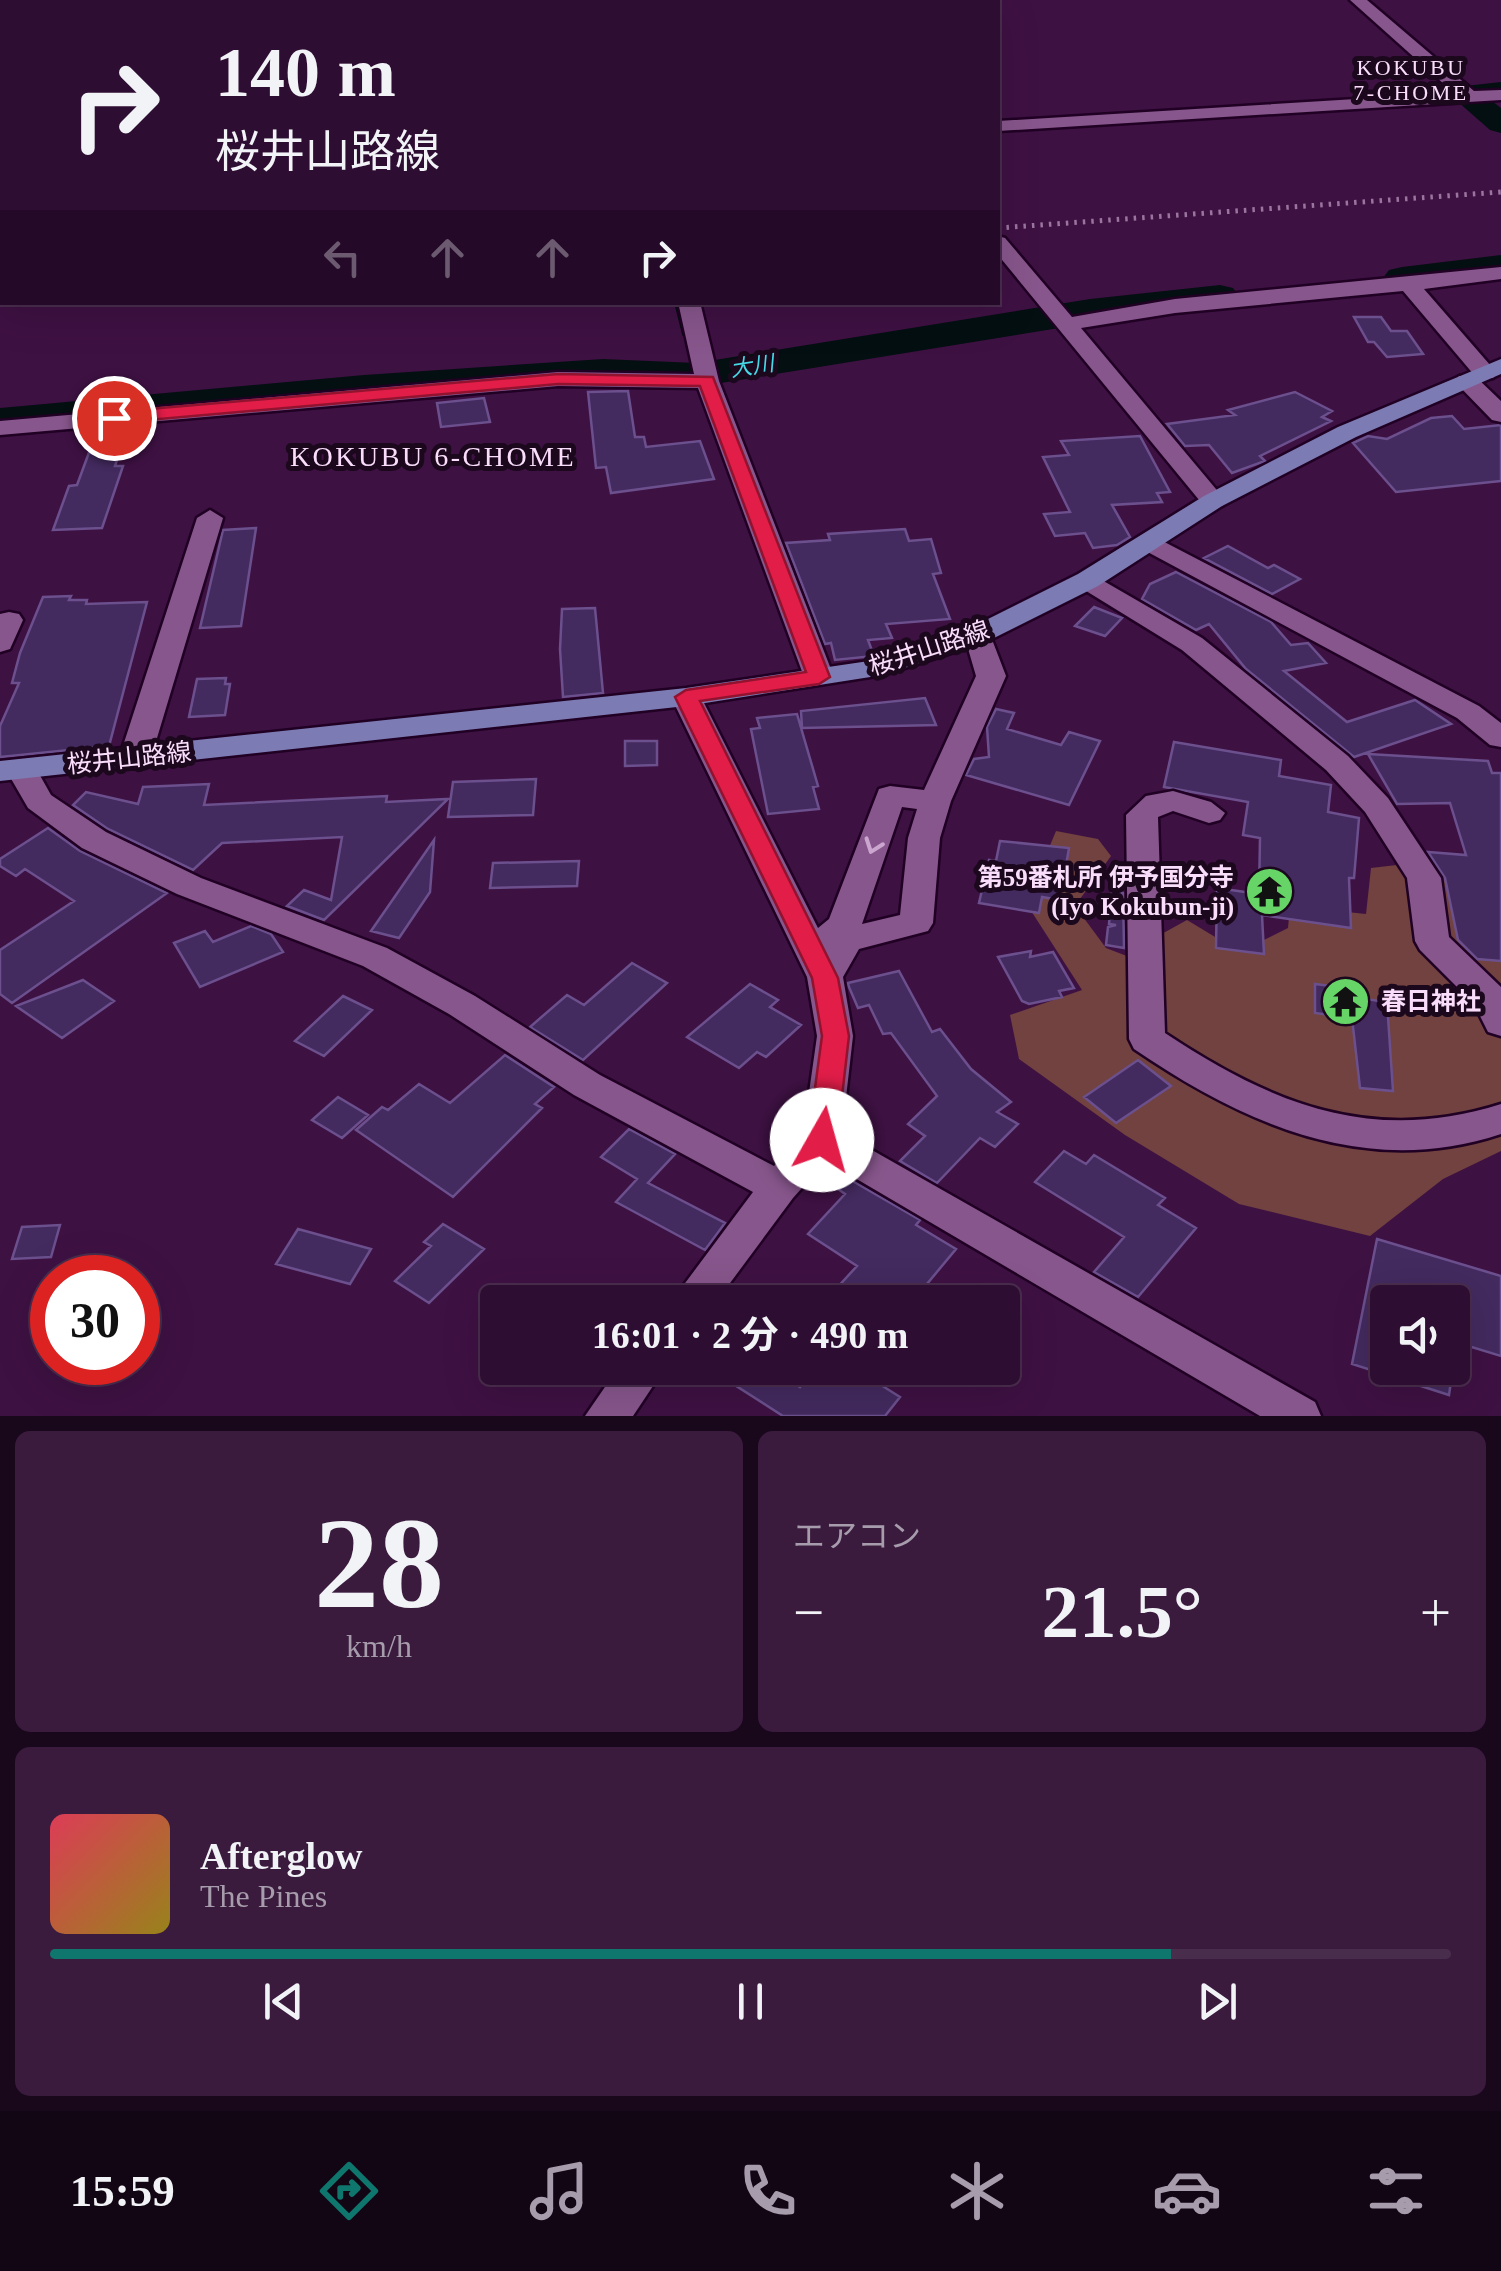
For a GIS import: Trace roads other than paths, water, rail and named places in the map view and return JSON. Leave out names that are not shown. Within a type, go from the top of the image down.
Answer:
[{"type":"main road","name":"桜井山路線","points":[[11,771],[686,697],[874,669],[978,635],[1088,580],[1213,500],[1347,432],[1484,374]]},
{"type":"street","points":[[1358,0],[1470,97]]},
{"type":"street","points":[[1000,126],[1501,95]]},
{"type":"street","points":[[1000,244],[1213,500]]},
{"type":"street","points":[[1068,324],[1152,309],[1410,286],[1501,273]]},
{"type":"street","points":[[1410,286],[1484,374],[1501,415]]},
{"type":"street","points":[[691,305],[707,381],[819,677]]},
{"type":"street","points":[[0,428],[558,379],[707,381]]},
{"type":"street","points":[[134,758],[210,518]]},
{"type":"street","points":[[1151,543],[1468,712],[1501,738]]},
{"type":"street","points":[[1088,580],[1192,644],[1337,763],[1377,805],[1424,878],[1432,941],[1488,997],[1501,1023]]},
{"type":"street","points":[[818,963],[846,940],[916,923],[924,838],[935,801],[991,676],[978,635]]},
{"type":"street","points":[[686,697],[818,963],[836,1036],[822,1140],[778,1186],[705,1285]]},
{"type":"street","points":[[11,771],[40,802],[94,840],[190,886],[375,957],[462,1005],[587,1085],[778,1186]]},
{"type":"street","points":[[818,963],[844,926],[890,796],[935,801]]},
{"type":"street","points":[[1209,813],[1167,799],[1151,804],[1142,815],[1147,1040],[1226,1090],[1268,1110],[1327,1125],[1432,1137],[1474,1130],[1501,1118]]},
{"type":"street","points":[[822,1140],[1299,1416]]},
{"type":"street","points":[[607,1416],[630,1385]]},
{"type":"waterway","name":"大川","points":[[1501,91],[1476,93],[1473,101],[1501,123]]},
{"type":"waterway","name":"大川","points":[[1402,278],[1501,266]]},
{"type":"waterway","name":"大川","points":[[0,421],[364,387],[603,371],[696,375],[1090,311],[1220,296]]},
{"type":"waterway","points":[[678,305],[685,334]]},
{"type":"railway","points":[[1000,228],[1501,192]]},
{"type":"place","name":"第59番札所 伊予国分寺 (Iyo Kokubun-ji)","points":[[1269,891]]},
{"type":"place","name":"春日神社","points":[[1346,1001]]},
{"type":"district","name":"KOKUBU 7-CHOME","points":[[1411,80]]},
{"type":"district","name":"KOKUBU 6-CHOME","points":[[433,456]]}]
